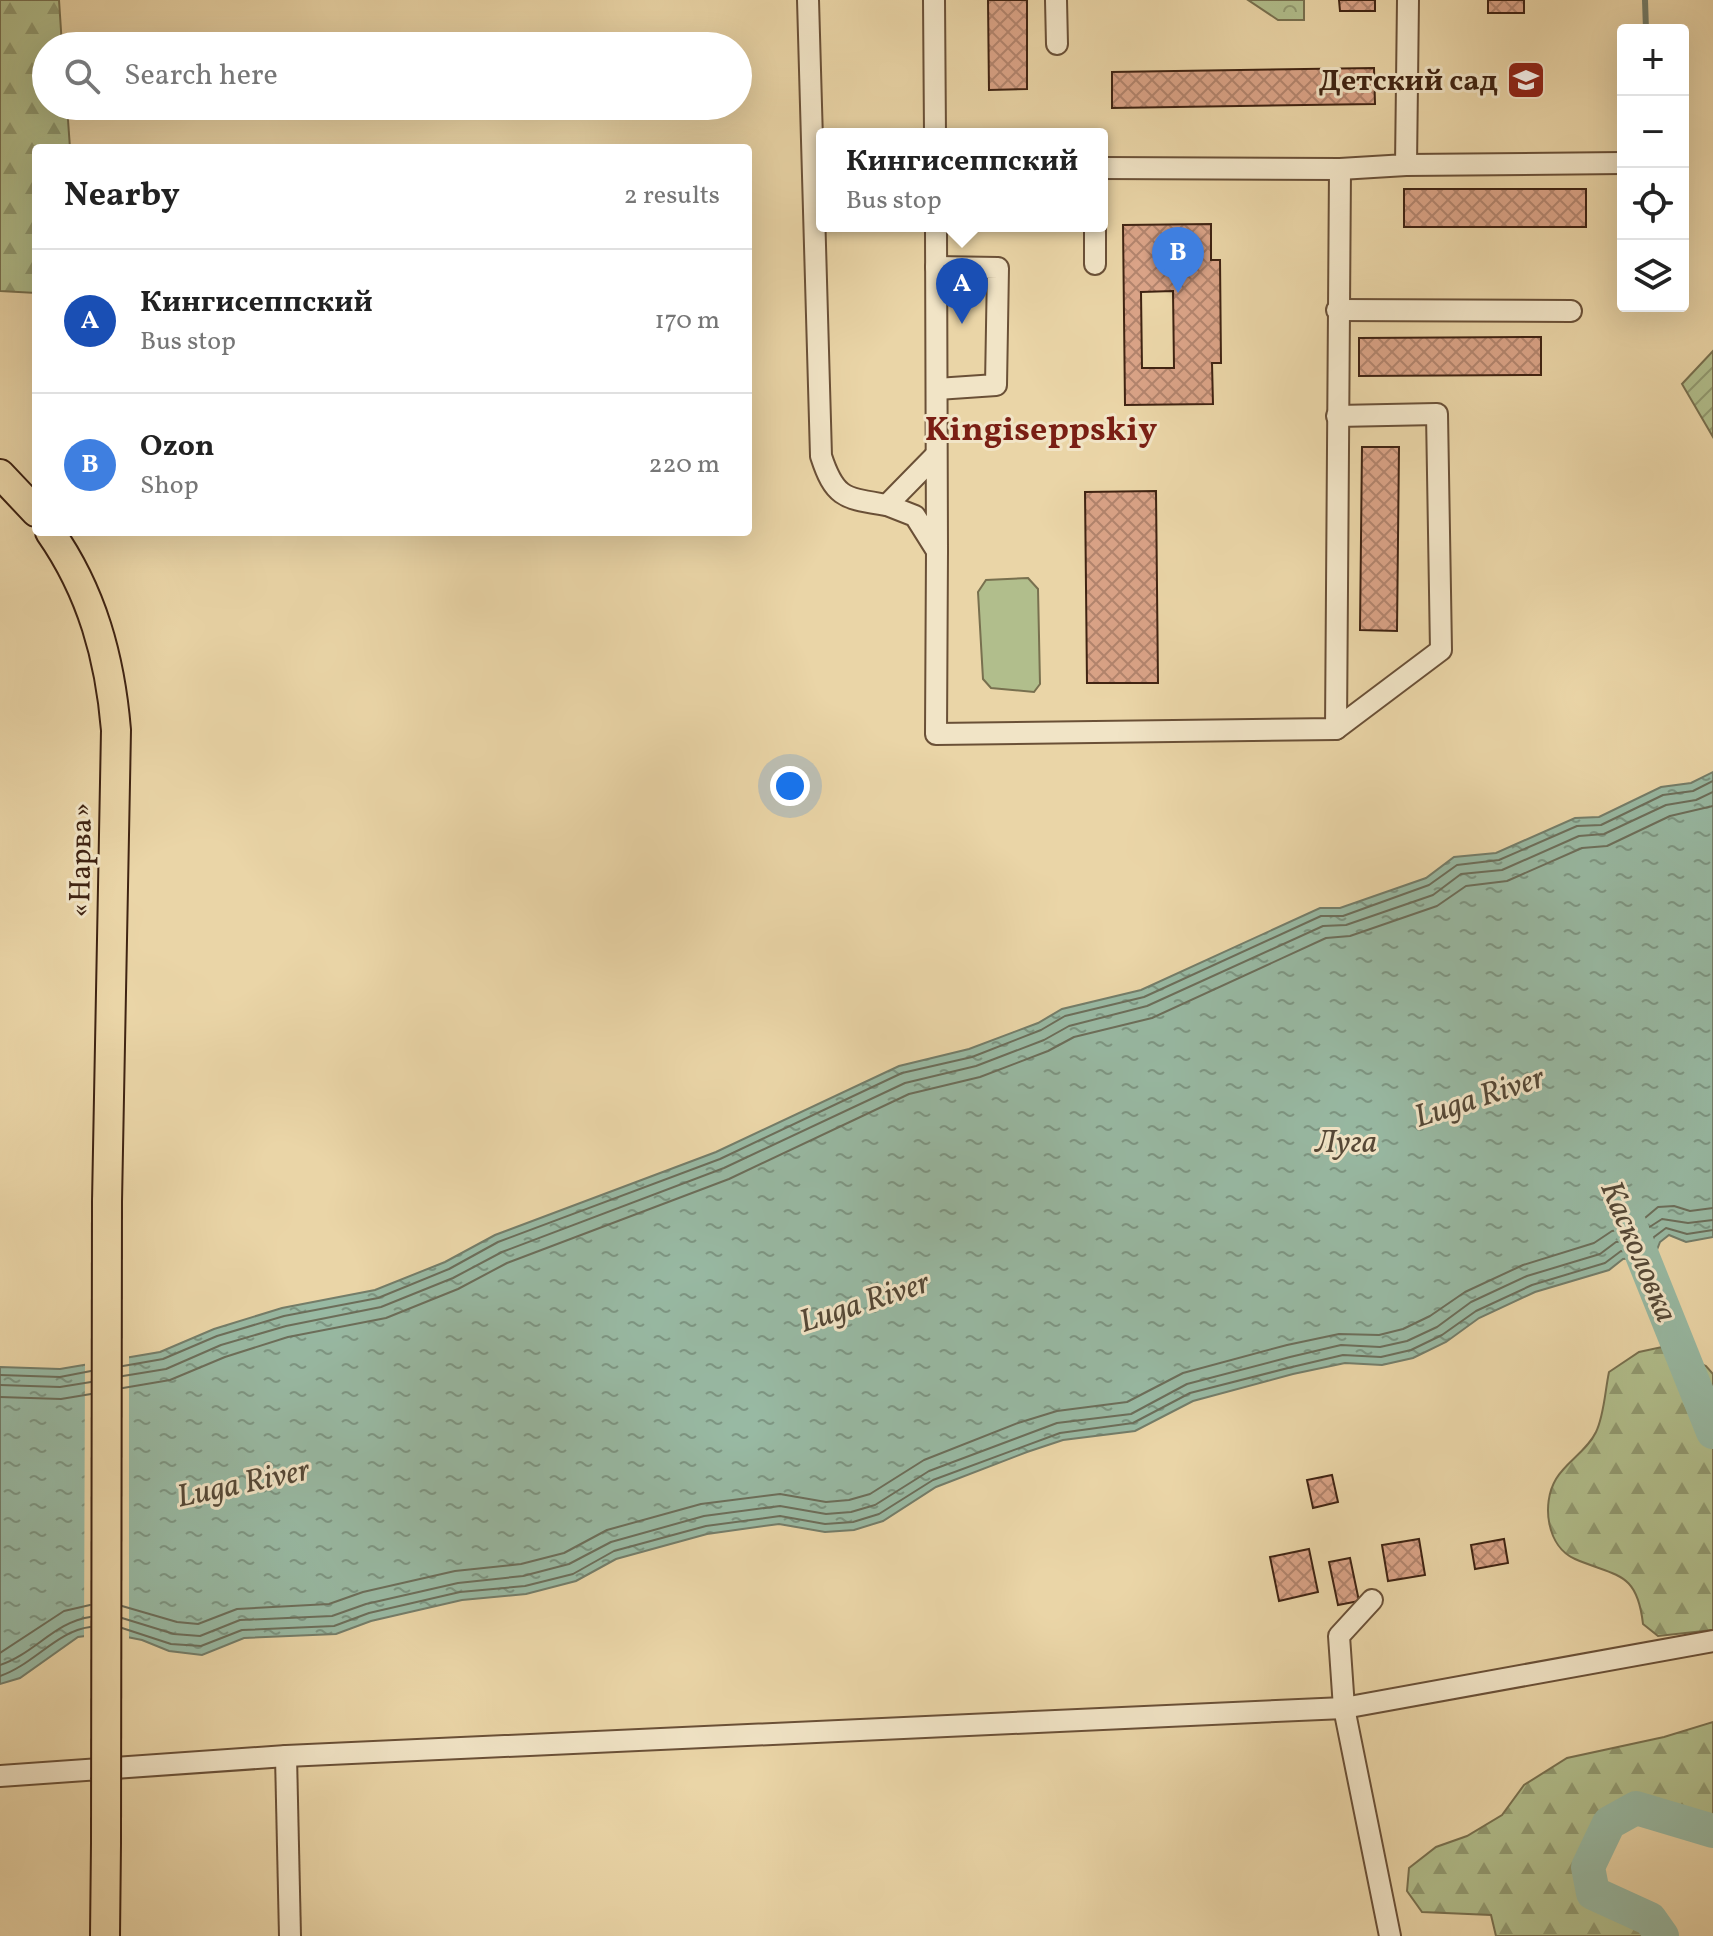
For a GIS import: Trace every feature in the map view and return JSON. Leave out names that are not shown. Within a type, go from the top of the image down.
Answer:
[{"type":"highway","points":[[0,474],[32,508]]},
{"type":"highway","name":"«Нарва»","points":[[53,536],[64,552],[98,627],[108,662],[116,730],[107,1202],[105,1936]]},
{"type":"street","points":[[808,0],[821,456],[830,482],[844,498],[887,505],[915,516],[937,551]]},
{"type":"street","points":[[934,0],[935,128]]},
{"type":"street","points":[[1056,0],[1057,44]]},
{"type":"street","points":[[1406,165],[1408,0]]},
{"type":"street","points":[[1108,168],[1340,169],[1406,165],[1617,163]]},
{"type":"street","points":[[1336,729],[1340,169]]},
{"type":"street","points":[[936,232],[936,734],[1336,729],[1441,650],[1437,414],[1337,416]]},
{"type":"street","points":[[1095,232],[1095,264]]},
{"type":"street","points":[[936,267],[998,268],[996,385],[937,389]]},
{"type":"street","points":[[1337,310],[1571,311]]},
{"type":"street","points":[[887,505],[936,455]]},
{"type":"street","points":[[1372,1600],[1339,1636],[1344,1708],[1390,1936]]},
{"type":"street","points":[[0,1776],[286,1756],[1344,1708],[1713,1641]]},
{"type":"street","points":[[286,1756],[290,1936]]},
{"type":"green space","points":[[0,0],[59,0],[61,32],[32,32],[32,120],[68,120],[70,144],[32,144],[32,293],[0,291]]},
{"type":"green space","points":[[1248,0],[1304,0],[1304,20],[1278,20]]},
{"type":"green space","points":[[1713,351],[1713,437],[1682,384]]},
{"type":"green space","points":[[1028,578],[1038,589],[1040,684],[1034,692],[991,688],[983,679],[978,592],[986,580]]},
{"type":"green space","points":[[1662,1347],[1706,1366],[1713,1374],[1713,1630],[1658,1636],[1643,1624],[1636,1594],[1630,1585],[1622,1578],[1575,1559],[1558,1545],[1549,1524],[1548,1512],[1551,1489],[1556,1479],[1587,1445],[1599,1426],[1609,1372],[1639,1352]]},
{"type":"green space","points":[[1713,1722],[1713,1831],[1675,1817],[1636,1808],[1609,1824],[1588,1867],[1593,1893],[1650,1919],[1662,1936],[1496,1936],[1491,1915],[1422,1912],[1407,1891],[1409,1868],[1436,1847],[1467,1836],[1502,1815],[1524,1785],[1567,1758],[1664,1737]]},
{"type":"water","name":"Луга","points":[[1713,772],[1713,1237],[1686,1242],[1669,1235],[1660,1242],[1650,1268],[1634,1258],[1623,1259],[1609,1270],[1535,1292],[1479,1318],[1446,1342],[1413,1358],[1382,1365],[1345,1363],[1293,1374],[1193,1401],[1135,1431],[1063,1440],[1027,1452],[936,1487],[883,1521],[854,1530],[825,1532],[779,1524],[707,1534],[616,1559],[576,1581],[526,1594],[462,1600],[371,1621],[336,1634],[244,1638],[202,1655],[169,1651],[142,1640],[107,1633],[78,1637],[20,1678],[0,1684],[0,1367],[60,1369],[160,1352],[214,1329],[282,1308],[375,1290],[445,1262],[495,1235],[716,1152],[899,1066],[969,1049],[1038,1023],[1062,1009],[1141,990],[1320,908],[1340,908],[1426,878],[1454,857],[1496,853],[1575,818],[1599,817],[1661,787],[1691,783]]},
{"type":"pier","points":[[129,1353],[129,1642],[106,1637],[84,1640],[85,1360]]},
{"type":"building","points":[[988,0],[1027,0],[1027,89],[989,90]]},
{"type":"building","points":[[1339,0],[1375,0],[1375,11],[1340,11]]},
{"type":"building","points":[[1488,0],[1524,0],[1524,13],[1488,13]]},
{"type":"building","points":[[1374,68],[1375,104],[1112,108],[1112,72]]},
{"type":"building","points":[[1404,189],[1586,189],[1586,227],[1404,227]]},
{"type":"building","points":[[1211,224],[1211,260],[1220,260],[1221,363],[1212,363],[1213,404],[1125,405],[1123,225]],"holes":[[[1173,291],[1174,368],[1142,368],[1141,292]]]},
{"type":"building","points":[[1541,337],[1541,375],[1359,376],[1359,338]]},
{"type":"building","points":[[1362,447],[1399,447],[1397,631],[1360,630]]},
{"type":"building","points":[[1156,491],[1158,683],[1087,683],[1085,492]]},
{"type":"building","points":[[1332,1475],[1338,1502],[1313,1508],[1307,1480]]},
{"type":"building","points":[[1419,1539],[1425,1575],[1388,1581],[1382,1545]]},
{"type":"building","points":[[1504,1539],[1508,1563],[1475,1569],[1471,1545]]},
{"type":"building","points":[[1309,1549],[1318,1592],[1279,1601],[1270,1557]]},
{"type":"building","points":[[1350,1558],[1359,1601],[1338,1605],[1329,1562]]},
{"type":"waterway","points":[[1645,0],[1646,24]]},
{"type":"waterway","name":"Касколовка","points":[[1630,1225],[1713,1432]]},
{"type":"waterway","name":"Касколовка","points":[[1662,1936],[1650,1919],[1593,1893],[1588,1867],[1609,1823],[1636,1808],[1713,1831]]},
{"type":"place","name":"Детский сад","points":[[1526,80]]},
{"type":"place","name":"Ozon","points":[[1178,293]]},
{"type":"place","name":"Кингисеппский","points":[[962,324]]},
{"type":"district","name":"Kingiseppskiy","points":[[1041,428]]},
{"type":"water label","name":"Luga River","points":[[1479,1096]]},
{"type":"water label","name":"Luga River","points":[[864,1301]]},
{"type":"water label","name":"Luga River","points":[[243,1482]]}]
